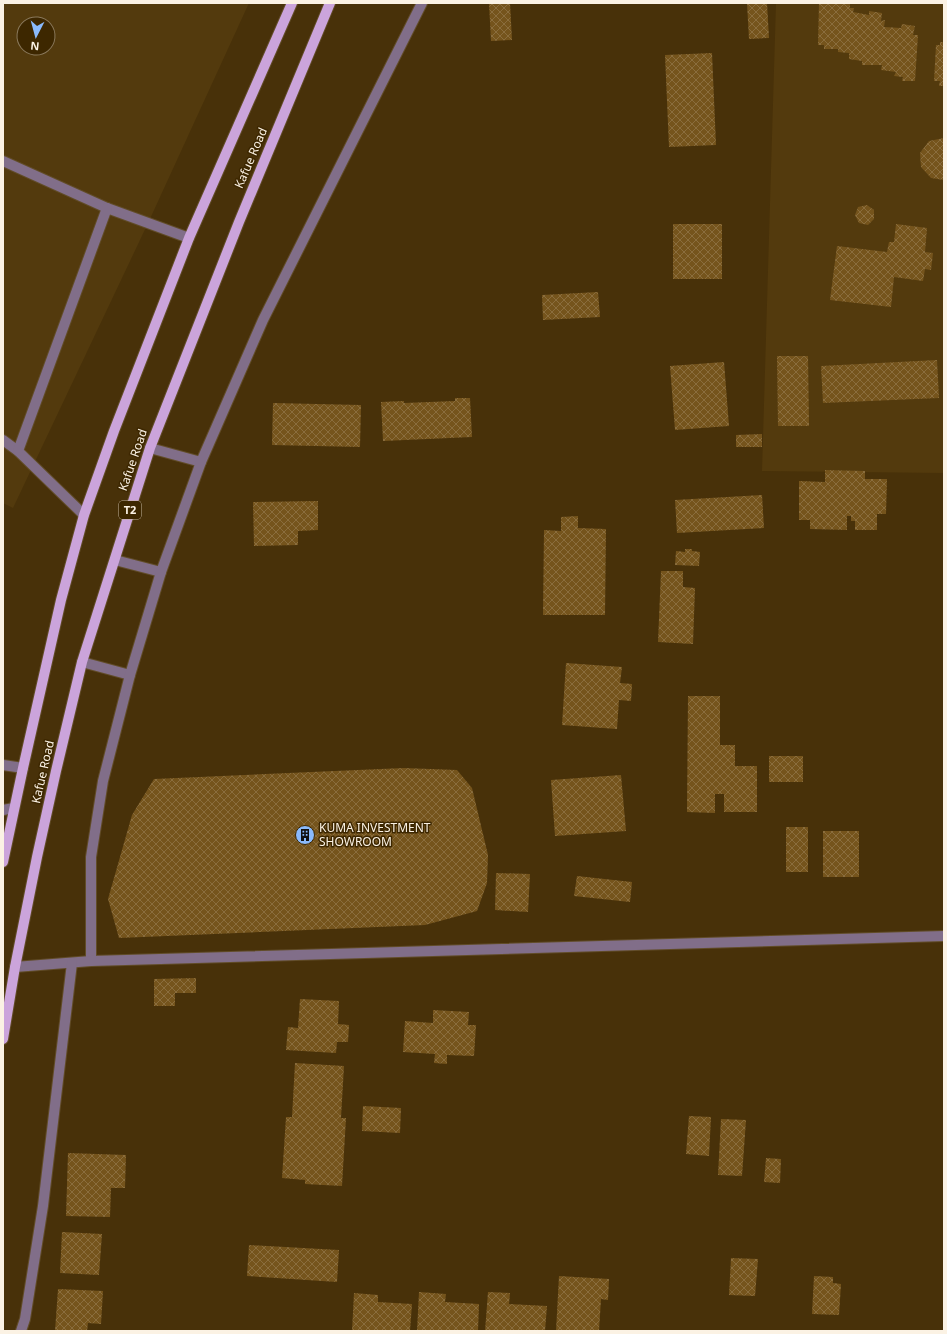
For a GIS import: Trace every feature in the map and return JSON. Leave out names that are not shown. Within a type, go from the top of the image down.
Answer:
[{"type":"main road","name":"Kafue Road","points":[[3,862],[61,600],[84,516],[114,431],[189,238],[292,3]]},
{"type":"main road","name":"Kafue Road","points":[[3,1039],[15,967],[54,778],[82,662],[150,448],[239,222],[330,3]]},
{"type":"street","points":[[91,961],[91,857],[103,781],[130,675],[161,572],[201,462],[263,320],[422,3]]},
{"type":"street","points":[[3,161],[107,208],[189,238]]},
{"type":"street","points":[[18,451],[107,208]]},
{"type":"street","points":[[3,440],[18,451],[84,516]]},
{"type":"street","points":[[150,448],[201,462]]},
{"type":"street","points":[[115,560],[161,572]]},
{"type":"street","points":[[82,662],[130,675]]},
{"type":"street","points":[[3,765],[23,768]]},
{"type":"street","points":[[3,810],[14,808]]},
{"type":"street","points":[[15,967],[91,961],[944,936]]},
{"type":"street","points":[[21,1331],[25,1319],[43,1206],[72,963]]},
{"type":"shaded area","points":[[3,3],[249,3],[149,221],[13,508],[3,503]]},
{"type":"shaded area","points":[[776,3],[944,3],[944,473],[762,471]]},
{"type":"building","points":[[489,3],[510,3],[512,40],[491,41]]},
{"type":"building","points":[[747,3],[767,3],[769,38],[749,39]]},
{"type":"building","points":[[819,3],[850,3],[850,8],[854,8],[853,12],[869,15],[869,11],[882,13],[881,21],[885,20],[884,27],[901,28],[902,24],[915,26],[913,35],[918,35],[915,81],[902,81],[903,77],[894,76],[896,72],[881,70],[882,65],[862,65],[862,61],[849,59],[849,53],[838,52],[838,49],[824,49],[824,45],[818,45]]},
{"type":"building","points":[[940,42],[944,42],[944,86],[939,86],[940,81],[934,81],[936,45],[940,45]]},
{"type":"building","points":[[712,53],[716,145],[669,147],[665,55]]},
{"type":"building","points":[[944,138],[944,180],[931,178],[921,167],[920,153],[929,141]]},
{"type":"building","points":[[867,205],[874,210],[874,219],[868,225],[859,223],[855,215],[858,207]]},
{"type":"building","points":[[673,224],[722,224],[722,279],[673,279]]},
{"type":"building","points":[[896,224],[927,228],[925,252],[933,253],[931,270],[925,269],[923,281],[894,277],[891,307],[830,300],[837,246],[887,252],[889,242],[894,242]]},
{"type":"building","points":[[598,292],[600,317],[543,320],[542,295]]},
{"type":"building","points":[[777,356],[808,356],[809,426],[778,426]]},
{"type":"building","points":[[937,360],[939,398],[823,403],[821,366]]},
{"type":"building","points":[[724,362],[729,426],[675,430],[670,366]]},
{"type":"building","points":[[455,398],[470,398],[472,437],[383,441],[381,402],[404,401],[404,403],[455,401]]},
{"type":"building","points":[[273,403],[361,405],[360,447],[272,445]]},
{"type":"building","points":[[762,434],[762,447],[736,447],[736,435]]},
{"type":"building","points":[[825,470],[865,471],[865,479],[887,479],[886,514],[877,514],[877,530],[855,530],[855,521],[851,521],[851,516],[847,516],[847,530],[810,529],[810,520],[799,520],[799,481],[825,482]]},
{"type":"building","points":[[762,495],[764,528],[677,533],[675,500]]},
{"type":"building","points":[[318,501],[318,530],[298,531],[298,545],[254,546],[253,502]]},
{"type":"building","points":[[578,516],[578,528],[606,529],[605,615],[543,615],[544,530],[561,531],[561,517]]},
{"type":"building","points":[[685,549],[692,549],[692,551],[700,552],[699,566],[675,565],[676,551],[685,552]]},
{"type":"building","points":[[661,571],[683,571],[683,587],[695,588],[693,644],[658,642]]},
{"type":"building","points":[[566,663],[622,667],[620,683],[632,684],[631,701],[619,700],[617,729],[562,725]]},
{"type":"building","points":[[688,696],[720,696],[720,745],[735,745],[735,766],[757,766],[757,812],[724,812],[724,794],[715,794],[715,813],[687,812]]},
{"type":"building","points":[[769,756],[803,756],[803,782],[769,782]]},
{"type":"building","name":"KUMA INVESTMENT SHOWROOM","points":[[404,768],[457,770],[472,788],[488,855],[487,883],[477,911],[425,925],[119,938],[108,899],[132,815],[154,779]]},
{"type":"building","points":[[621,775],[626,831],[555,836],[551,780]]},
{"type":"building","points":[[786,827],[808,827],[808,872],[786,872]]},
{"type":"building","points":[[823,831],[859,831],[859,877],[823,877]]},
{"type":"building","points":[[496,873],[530,874],[528,912],[495,910]]},
{"type":"building","points":[[577,876],[632,882],[630,902],[574,896]]},
{"type":"building","points":[[196,978],[196,993],[175,993],[175,1006],[154,1006],[154,979]]},
{"type":"building","points":[[300,999],[339,1001],[338,1024],[349,1025],[348,1042],[337,1042],[336,1053],[286,1050],[288,1027],[298,1028]]},
{"type":"building","points":[[433,1010],[469,1012],[468,1025],[476,1025],[474,1056],[447,1055],[447,1064],[434,1063],[435,1054],[403,1052],[405,1021],[433,1023]]},
{"type":"building","points":[[295,1063],[344,1066],[341,1118],[346,1118],[342,1186],[305,1184],[305,1180],[282,1178],[286,1117],[292,1117]]},
{"type":"building","points":[[363,1106],[401,1108],[400,1133],[362,1131]]},
{"type":"building","points":[[689,1116],[711,1117],[709,1156],[686,1154]]},
{"type":"building","points":[[721,1119],[746,1120],[742,1176],[718,1175]]},
{"type":"building","points":[[68,1153],[126,1155],[125,1188],[111,1188],[110,1217],[66,1216]]},
{"type":"building","points":[[766,1158],[781,1159],[780,1183],[764,1182]]},
{"type":"building","points":[[62,1232],[102,1234],[99,1275],[60,1273]]},
{"type":"building","points":[[249,1245],[339,1250],[337,1282],[247,1276]]},
{"type":"building","points":[[731,1258],[758,1259],[755,1296],[729,1295]]},
{"type":"building","points":[[559,1276],[609,1279],[608,1300],[601,1299],[599,1331],[556,1331]]},
{"type":"building","points":[[814,1276],[833,1277],[833,1283],[841,1284],[839,1315],[812,1314]]},
{"type":"building","points":[[58,1289],[103,1291],[101,1324],[88,1323],[87,1331],[55,1331]]},
{"type":"building","points":[[419,1292],[446,1294],[445,1302],[479,1304],[478,1331],[417,1331]]},
{"type":"building","points":[[488,1292],[510,1293],[509,1304],[547,1306],[545,1331],[485,1331]]},
{"type":"building","points":[[354,1293],[378,1295],[378,1302],[412,1304],[410,1331],[352,1331]]},
{"type":"place","name":"KUMA INVESTMENT SHOWROOM","points":[[305,835]]}]
